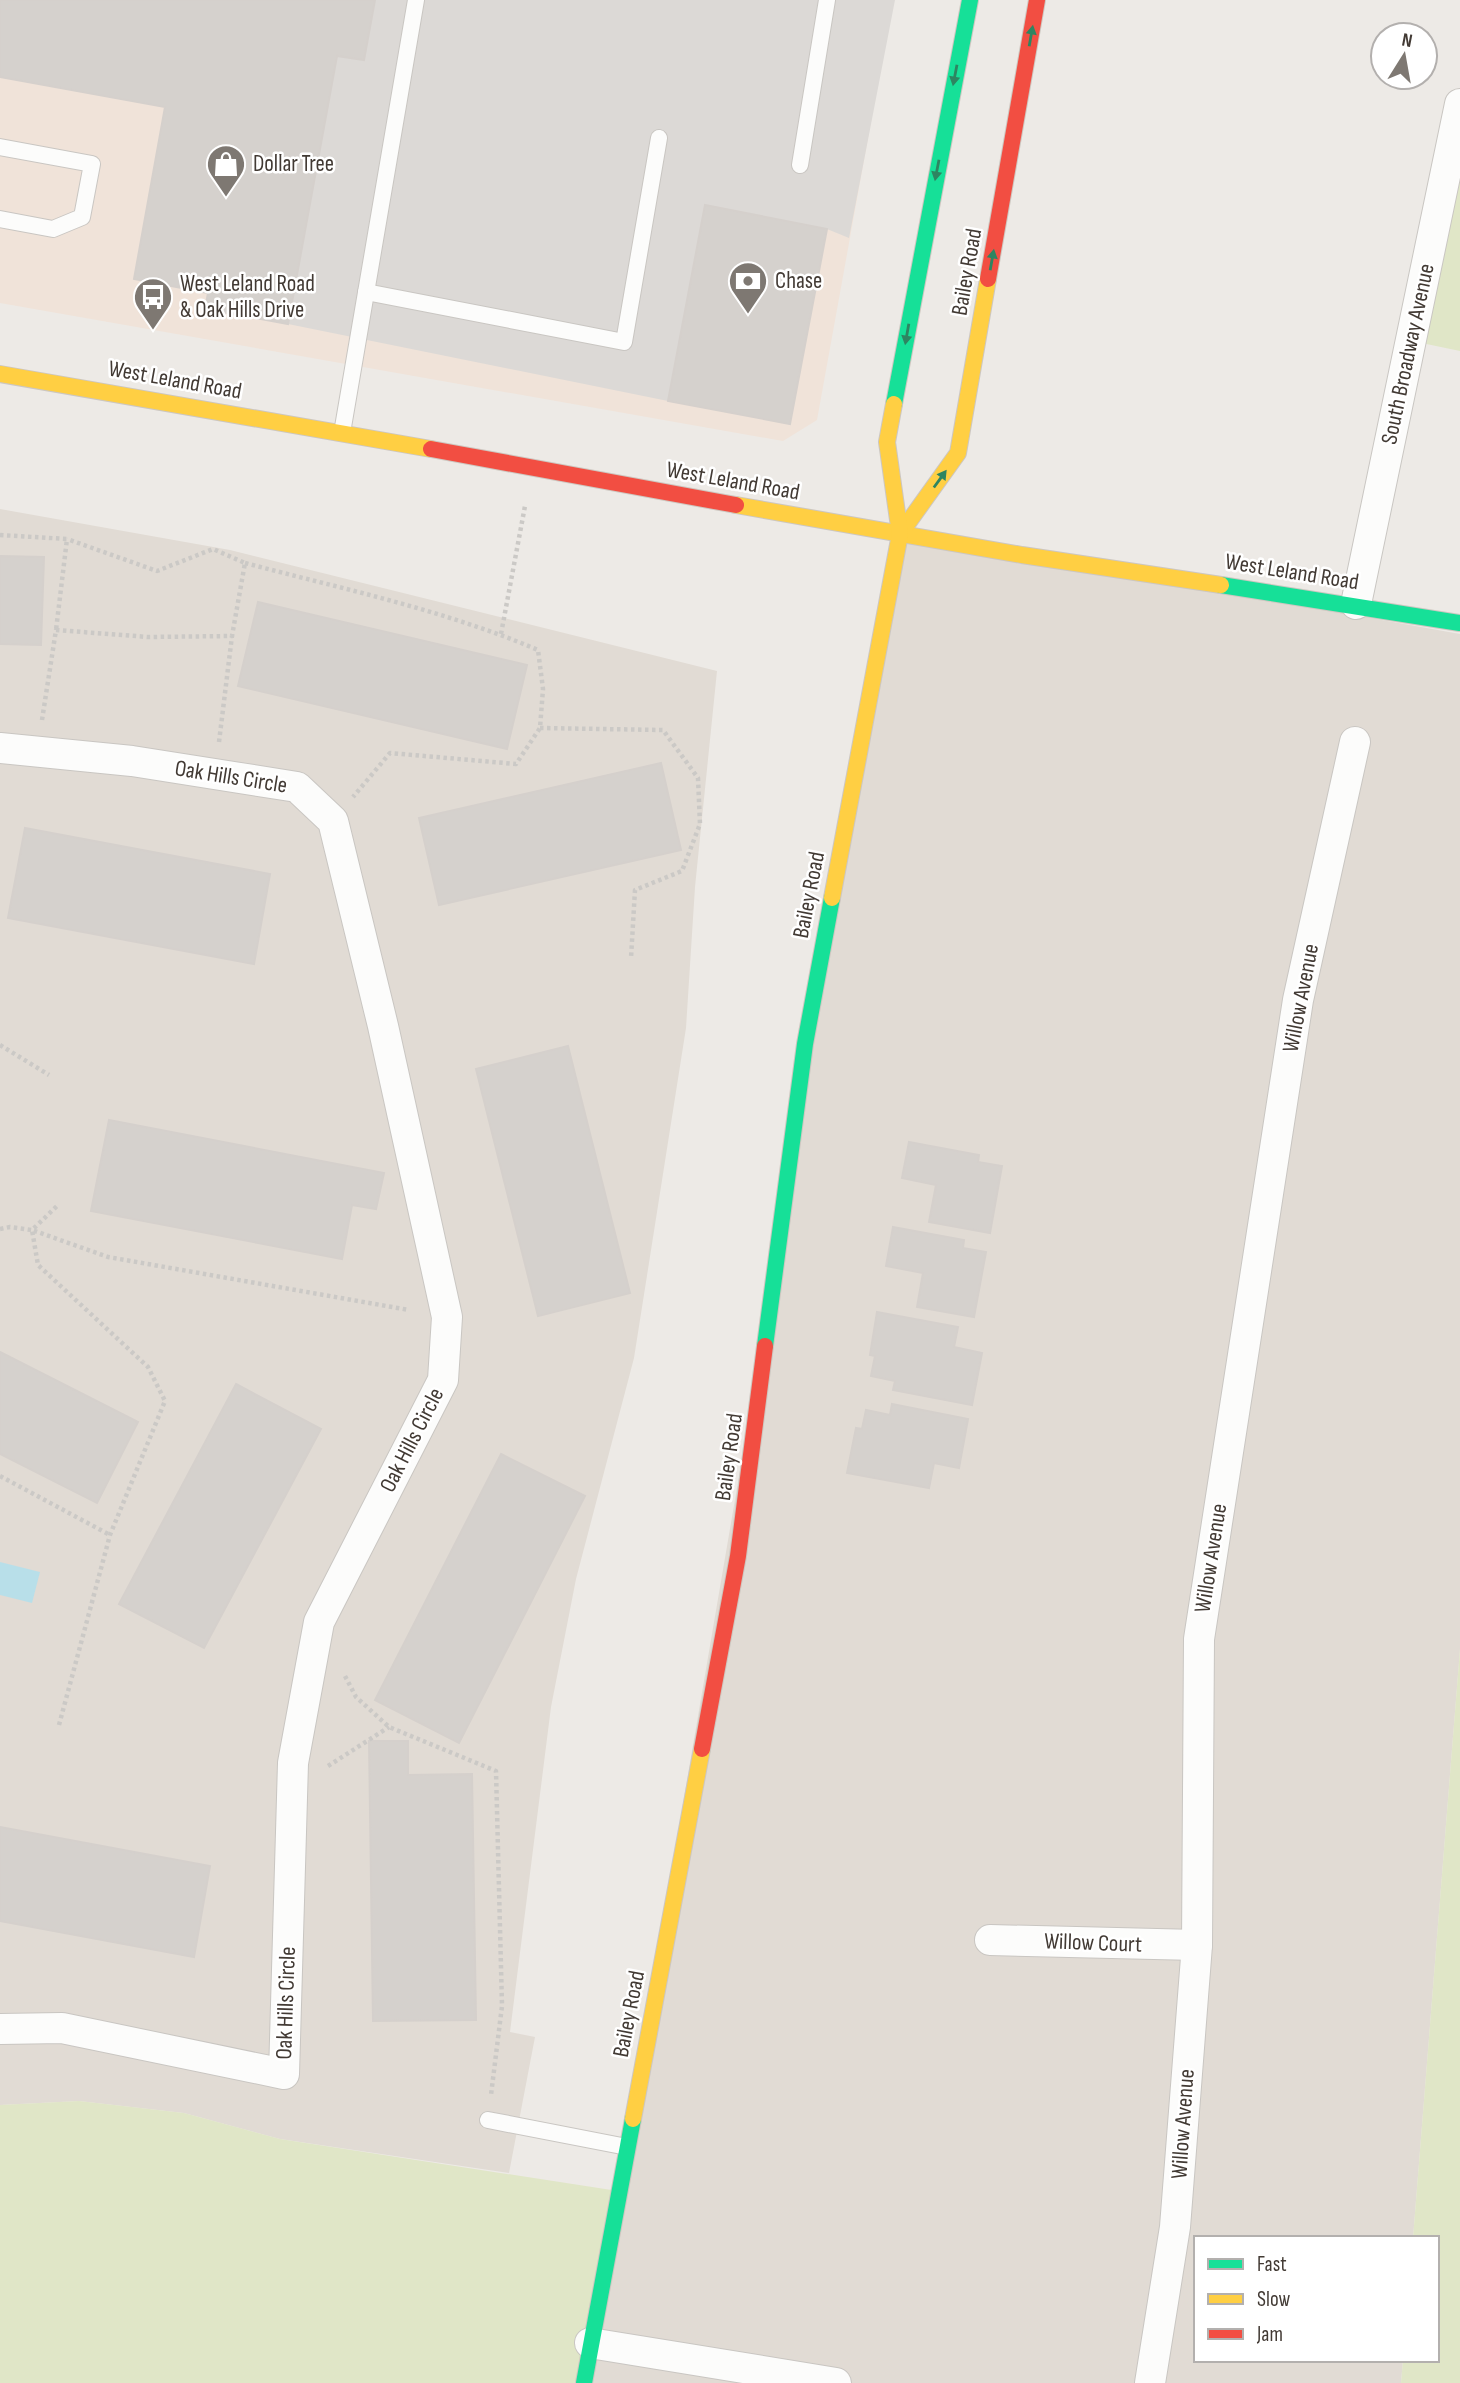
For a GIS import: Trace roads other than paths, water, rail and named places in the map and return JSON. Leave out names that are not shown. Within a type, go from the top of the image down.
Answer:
[{"type":"main road","name":"Bailey Road","points":[[584,2383],[738,1556],[805,1044],[900,534],[887,442],[970,0]]},
{"type":"main road","name":"Bailey Road","points":[[900,534],[958,453],[1037,0]]},
{"type":"main road","name":"West Leland Road","points":[[0,374],[900,534],[1356,604],[1460,623]]},
{"type":"street","name":"South Broadway Avenue","points":[[1356,604],[1460,104]]},
{"type":"street","name":"Willow Avenue","points":[[1150,2383],[1175,2227],[1197,1945],[1199,1639],[1298,1000],[1355,742]]},
{"type":"street","name":"Oak Hills Circle","points":[[0,748],[132,761],[297,787],[333,821],[383,1026],[447,1317],[443,1380],[319,1622],[293,1763],[284,2074],[62,2028],[0,2029]]},
{"type":"street","name":"Willow Court","points":[[990,1940],[1197,1945]]},
{"type":"street","points":[[590,2343],[836,2383]]},
{"type":"lane","points":[[342,433],[416,0]]},
{"type":"lane","points":[[800,165],[827,0]]},
{"type":"lane","points":[[366,292],[624,342],[659,138]]},
{"type":"lane","points":[[0,147],[92,164],[82,218],[53,229],[0,219]]},
{"type":"lane","points":[[488,2120],[627,2147]]},
{"type":"water","points":[[0,1562],[40,1572],[32,1603],[0,1595]]},
{"type":"place","name":"Dollar Tree","points":[[226,198]]},
{"type":"place","name":"Chase","points":[[748,315]]},
{"type":"place","name":"West Leland Road & Oak Hills Drive","points":[[153,331]]}]
